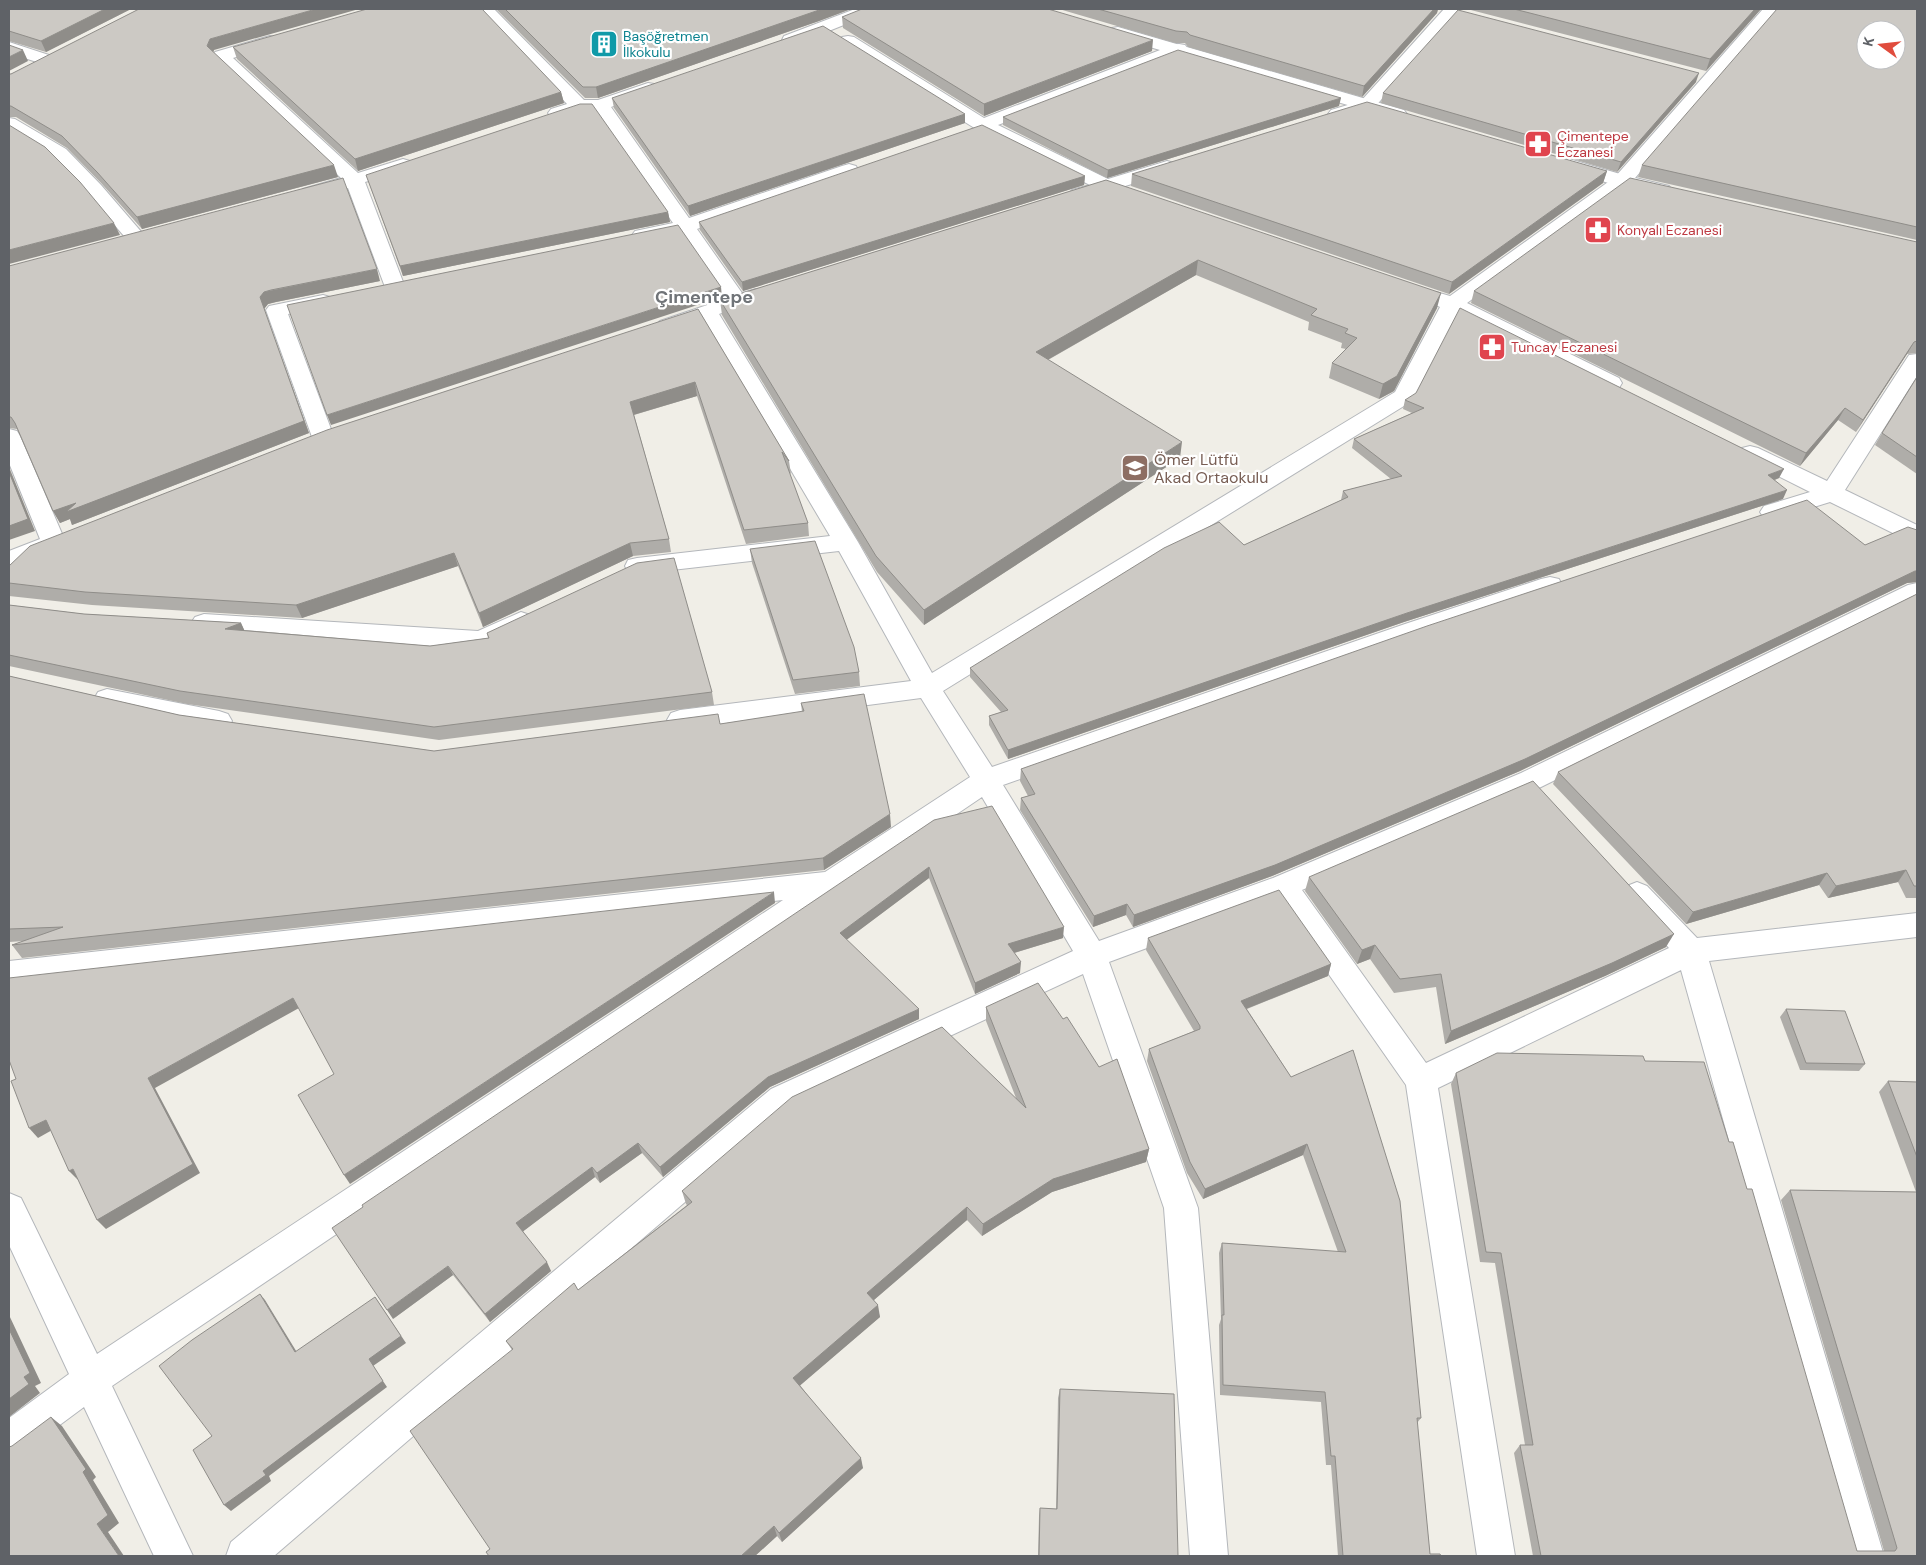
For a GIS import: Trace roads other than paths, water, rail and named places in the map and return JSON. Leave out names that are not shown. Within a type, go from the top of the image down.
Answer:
[{"type":"street","points":[[485,9],[579,106]]},
{"type":"street","points":[[769,47],[826,27],[868,9]]},
{"type":"street","points":[[654,724],[928,688],[1404,396],[1452,304],[1622,181],[1701,77],[1772,9]]},
{"type":"street","points":[[1320,119],[1367,105],[1455,11]]},
{"type":"street","points":[[826,27],[983,125],[1105,186],[1133,195]]},
{"type":"street","points":[[1103,28],[1414,119]]},
{"type":"street","points":[[287,36],[221,56],[355,180],[396,287]]},
{"type":"street","points":[[9,47],[46,60]]},
{"type":"street","points":[[955,134],[983,125],[1179,49]]},
{"type":"street","points":[[24,72],[63,51]]},
{"type":"street","points":[[542,118],[579,106],[600,105],[666,82]]},
{"type":"street","points":[[600,105],[737,301]]},
{"type":"street","points":[[9,124],[58,153],[94,189],[137,239]]},
{"type":"street","points":[[289,198],[421,159]]},
{"type":"street","points":[[1058,200],[1189,160]]},
{"type":"street","points":[[1556,161],[1622,181],[1679,194]]},
{"type":"street","points":[[628,238],[686,226],[862,166]]},
{"type":"street","points":[[119,244],[156,234]]},
{"type":"street","points":[[650,330],[775,289]]},
{"type":"street","points":[[1415,291],[1452,304],[1628,392]]},
{"type":"street","points":[[323,438],[276,310],[340,298]]},
{"type":"street","points":[[707,312],[846,542],[928,688],[1092,956],[1181,1208],[1209,1556]]},
{"type":"street","points":[[1746,521],[1831,493],[1917,360]]},
{"type":"street","points":[[9,436],[64,539],[9,560]]},
{"type":"street","points":[[1734,444],[1917,535]]},
{"type":"street","points":[[617,574],[634,566],[846,542]]},
{"type":"street","points":[[9,1440],[90,1380],[986,780],[1414,630],[1575,577]]},
{"type":"street","points":[[244,1556],[782,1100],[1092,956],[1541,791],[1917,591]]},
{"type":"street","points":[[182,621],[480,640],[540,612]]},
{"type":"street","points":[[84,694],[187,716],[245,724]]},
{"type":"street","points":[[1618,873],[1691,951],[1865,1556]]},
{"type":"street","points":[[9,974],[830,883]]},
{"type":"street","points":[[1283,886],[1421,1081],[1496,1556]]},
{"type":"street","points":[[1421,1081],[1691,951],[1917,925]]},
{"type":"street","points":[[9,1209],[174,1556]]},
{"type":"place","name":"Başöğretmen İlkokulu","points":[[604,44]]},
{"type":"place","name":"Çimentepe Eczanesi","points":[[1538,144]]},
{"type":"place","name":"Konyalı Eczanesi","points":[[1598,230]]},
{"type":"place","name":"Tuncay Eczanesi","points":[[1492,347]]},
{"type":"place","name":"Ömer Lütfü Akad Ortaokulu","points":[[1135,468]]},
{"type":"district","name":"Çimentepe","points":[[704,297]]}]
